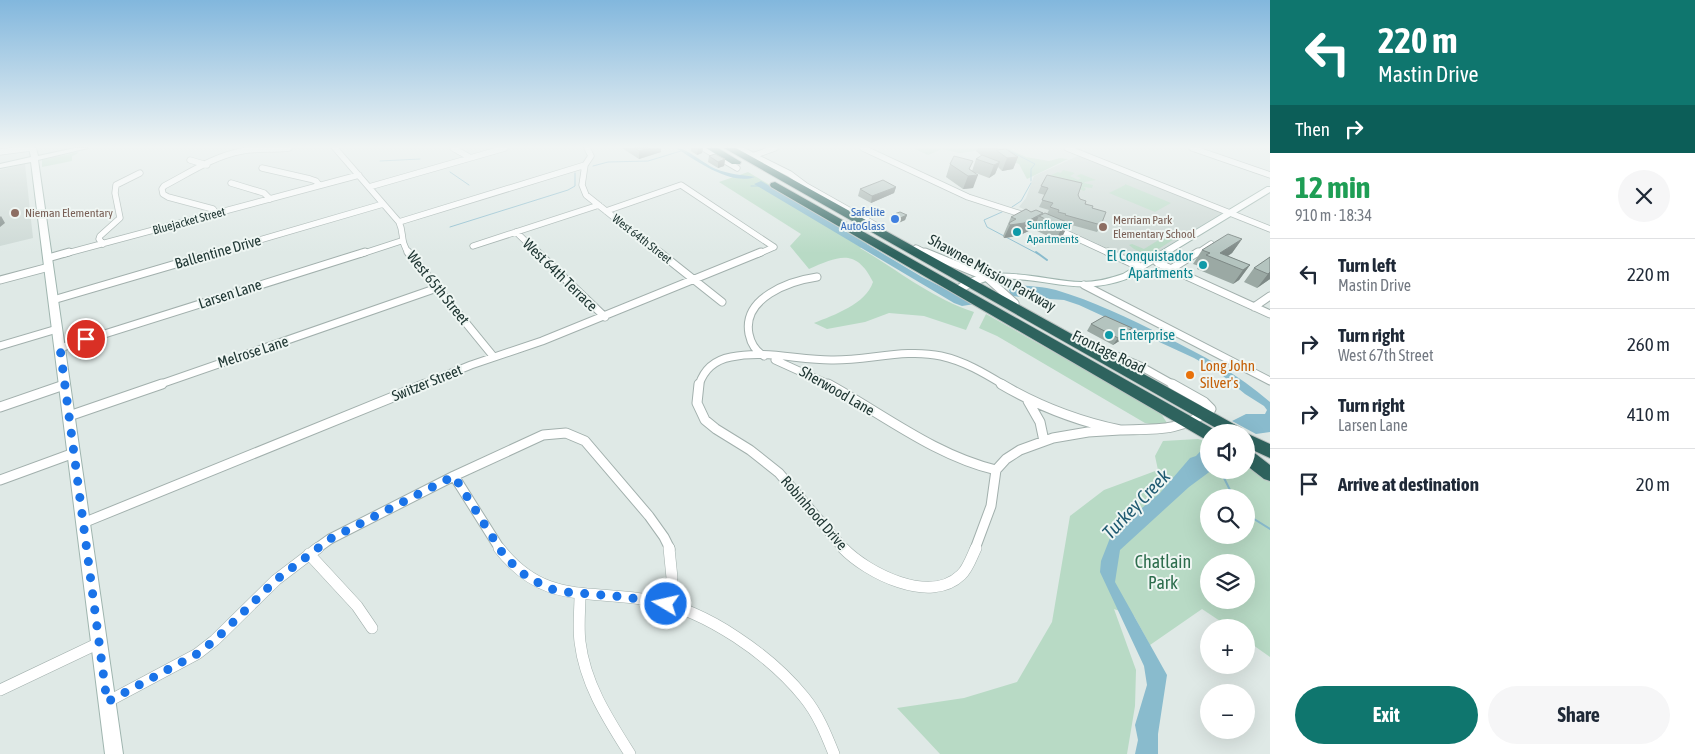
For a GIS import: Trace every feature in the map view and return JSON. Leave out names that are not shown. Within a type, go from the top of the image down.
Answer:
[{"type":"highway","name":"Shawnee Mission Parkway","points":[[771,183],[957,290],[1197,419],[1212,424]]},
{"type":"highway","points":[[783,183],[812,194]]},
{"type":"highway","name":"Shawnee Mission Parkway","points":[[796,183],[970,283],[1197,419],[1201,424]]},
{"type":"highway","points":[[1255,444],[1270,452]]},
{"type":"highway","points":[[1255,460],[1270,469]]},
{"type":"highway","points":[[1255,462],[1270,474]]},
{"type":"street","points":[[38,183],[114,754]]},
{"type":"street","points":[[103,244],[99,239],[100,236],[120,218],[121,214],[115,190],[116,186],[121,183]]},
{"type":"street","points":[[171,183],[163,187],[163,194],[213,209],[216,213]]},
{"type":"street","points":[[232,183],[264,193],[270,199]]},
{"type":"street","name":"Bluejacket Street","points":[[0,280],[103,244],[327,183]]},
{"type":"street","points":[[366,183],[399,222],[526,183]]},
{"type":"street","points":[[369,187],[382,183]]},
{"type":"street","name":"West 64th Street","points":[[582,183],[582,188],[586,194],[722,302]]},
{"type":"street","name":"Frontage Road","points":[[801,183],[921,251],[987,277],[1010,300],[1105,353],[1140,366],[1204,402],[1211,409],[1197,419]]},
{"type":"street","points":[[938,183],[968,197],[1030,217]]},
{"type":"street","points":[[1157,183],[1270,229]]},
{"type":"street","name":"Switzer Street","points":[[83,523],[493,356],[542,341],[605,317],[774,247],[681,185],[606,211]]},
{"type":"street","points":[[957,290],[987,277],[1013,276],[1084,285],[1113,282],[1270,188]]},
{"type":"street","name":"Ballentine Drive","points":[[53,300],[383,204]]},
{"type":"street","points":[[473,246],[599,205]]},
{"type":"street","name":"West 65th Street","points":[[399,222],[402,229],[401,241],[493,356]]},
{"type":"street","points":[[1048,225],[1140,267]]},
{"type":"street","name":"West 64th Terrace","points":[[516,232],[605,317]]},
{"type":"street","points":[[1174,267],[1218,240]]},
{"type":"street","name":"Larsen Lane","points":[[60,348],[401,241]]},
{"type":"street","points":[[1154,259],[1158,263],[1174,267],[1270,314]]},
{"type":"street","name":"Sherwood Lane","points":[[817,277],[796,281],[779,288],[753,309],[748,321],[747,333],[752,346],[758,353],[816,376],[919,438],[965,460],[996,470]]},
{"type":"street","points":[[1084,285],[1270,381]]},
{"type":"street","name":"Melrose Lane","points":[[69,416],[437,288]]},
{"type":"street","points":[[1257,306],[1270,296]]},
{"type":"street","points":[[1257,306],[1270,309]]},
{"type":"street","points":[[0,346],[57,329]]},
{"type":"street","name":"Robinhood Drive","points":[[1120,430],[1081,422],[1027,399],[982,372],[941,356],[913,354],[822,360],[734,356],[716,361],[709,367],[703,374],[697,395],[700,413],[705,420],[780,473],[839,544],[860,563],[886,578],[901,583],[932,586],[947,584],[959,578],[981,540],[992,501],[996,470],[1012,453],[1044,441],[1120,430],[1173,428],[1197,419]]},
{"type":"street","points":[[816,376],[822,360]]},
{"type":"street","points":[[0,407],[64,385]]},
{"type":"street","points":[[1027,399],[1040,422],[1044,441]]},
{"type":"street","points":[[107,702],[197,654],[215,640],[276,580],[309,554],[352,527],[537,437],[554,433],[566,433],[585,441],[649,516],[664,537],[670,550],[672,564],[672,578],[666,604]]},
{"type":"street","points":[[0,480],[74,453]]},
{"type":"street","points":[[454,476],[509,563],[520,573],[542,586],[580,595],[626,597],[666,604],[724,631],[773,666],[794,686],[817,714],[834,754]]},
{"type":"street","points":[[309,554],[357,606],[372,628]]},
{"type":"street","points":[[580,595],[580,642],[584,666],[604,712],[630,754]]},
{"type":"street","points":[[0,690],[99,643]]},
{"type":"shaded area","name":"Nieman Elementary","points":[[0,183],[27,183],[33,238],[0,246]]},
{"type":"shaded area","points":[[1031,183],[1149,183],[1222,213],[1139,263],[1019,207],[1026,198]]},
{"type":"green space","points":[[721,183],[767,183],[869,243],[860,248],[943,299],[974,312],[966,330],[924,316],[889,313],[865,322],[827,329],[814,323],[857,303],[864,297],[873,282],[867,271],[860,264],[846,258],[838,258],[809,269],[790,246],[801,234]]},
{"type":"green space","points":[[1066,183],[1093,185],[1092,188],[1083,187],[1086,189],[1084,191]]},
{"type":"green space","points":[[1125,185],[1171,203],[1155,212],[1109,193]]},
{"type":"green space","points":[[1137,215],[1177,232],[1180,235],[1155,250],[1142,252],[1136,250],[1129,245],[1132,244],[1144,249],[1170,233],[1165,230],[1167,228],[1137,216],[1132,216]]},
{"type":"green space","points":[[986,314],[1160,412],[1167,423],[1157,425],[1145,423],[997,336],[979,328]]},
{"type":"green space","name":"Chatlain Park","points":[[1198,439],[1200,440],[1200,479],[1255,479],[1255,468],[1270,479],[1270,657],[1255,646],[1255,619],[1217,619],[1202,609],[1150,645],[1134,616],[1114,609],[1136,670],[1135,706],[1127,754],[940,754],[897,708],[964,698],[1017,682],[1052,622],[1070,516],[1104,490],[1158,470],[1155,456],[1163,441]]},
{"type":"water","points":[[765,183],[922,277],[975,304],[962,306],[954,303],[754,184]]},
{"type":"water","points":[[1007,284],[1038,287],[1070,294],[1111,310],[1178,343],[1232,374],[1270,402],[1270,432],[1256,434],[1255,424],[1238,424],[1232,421],[1246,414],[1265,414],[1267,410],[1217,371],[1194,358],[1079,305],[1064,300],[1011,296]]},
{"type":"water","points":[[1200,452],[1200,479],[1120,550],[1115,582],[1167,675],[1158,734],[1158,754],[1135,754],[1138,740],[1135,725],[1147,685],[1144,666],[1100,572],[1101,561],[1112,533],[1160,493],[1190,458],[1196,456]]},
{"type":"building","points":[[875,183],[889,183],[896,187],[872,196],[860,189]]},
{"type":"building","name":"Merriam Park Elementary School","points":[[1043,183],[1082,183],[1078,195],[1080,199],[1086,201],[1085,204],[1093,206],[1092,208],[1106,212],[1101,225],[1065,215],[1058,212],[1059,210],[1050,207],[1053,203],[1042,200],[1048,188],[1041,186]]},
{"type":"building","points":[[1026,209],[1031,212],[1036,210],[1043,213],[1024,223],[1010,225],[1009,223],[1016,219],[1011,217]]},
{"type":"building","points":[[900,212],[907,215],[898,219],[891,215]]},
{"type":"building","points":[[1045,213],[1069,223],[1062,227],[1039,216]]},
{"type":"building","points":[[1228,234],[1242,239],[1220,253],[1250,265],[1243,270],[1206,255],[1210,253],[1202,250]]},
{"type":"building","points":[[1270,257],[1270,272],[1268,274],[1254,268]]},
{"type":"building","points":[[1105,316],[1132,328],[1118,338],[1091,324]]},
{"type":"waterway","points":[[450,227],[568,190],[575,186],[575,183]]},
{"type":"waterway","points":[[1012,207],[1021,201],[1031,183]]},
{"type":"waterway","points":[[751,186],[759,186]]},
{"type":"waterway","points":[[1002,212],[984,220],[987,227],[1038,254]]},
{"type":"waterway","points":[[1036,252],[1047,260]]},
{"type":"waterway","points":[[1224,479],[1230,489]]},
{"type":"waterway","points":[[1255,520],[1270,529]]},
{"type":"place","name":"Nieman Elementary","points":[[15,213]]},
{"type":"place","name":"Safelite AutoGlass","points":[[895,219]]},
{"type":"place","name":"Merriam Park Elementary School","points":[[1103,227]]},
{"type":"place","name":"Sunflower Apartments","points":[[1017,232]]},
{"type":"place","name":"El Conquistador Apartments","points":[[1203,265]]},
{"type":"place","name":"Enterprise","points":[[1109,335]]},
{"type":"place","name":"Long John Silver's","points":[[1190,375]]},
{"type":"route","points":[[86,339],[60,348],[107,702],[197,654],[215,640],[276,580],[330,539],[454,476],[509,563],[520,573],[542,586],[565,592],[580,595],[599,594],[626,597],[666,604]]},
{"type":"water label","name":"Turkey Creek","points":[[1136,504]]}]
